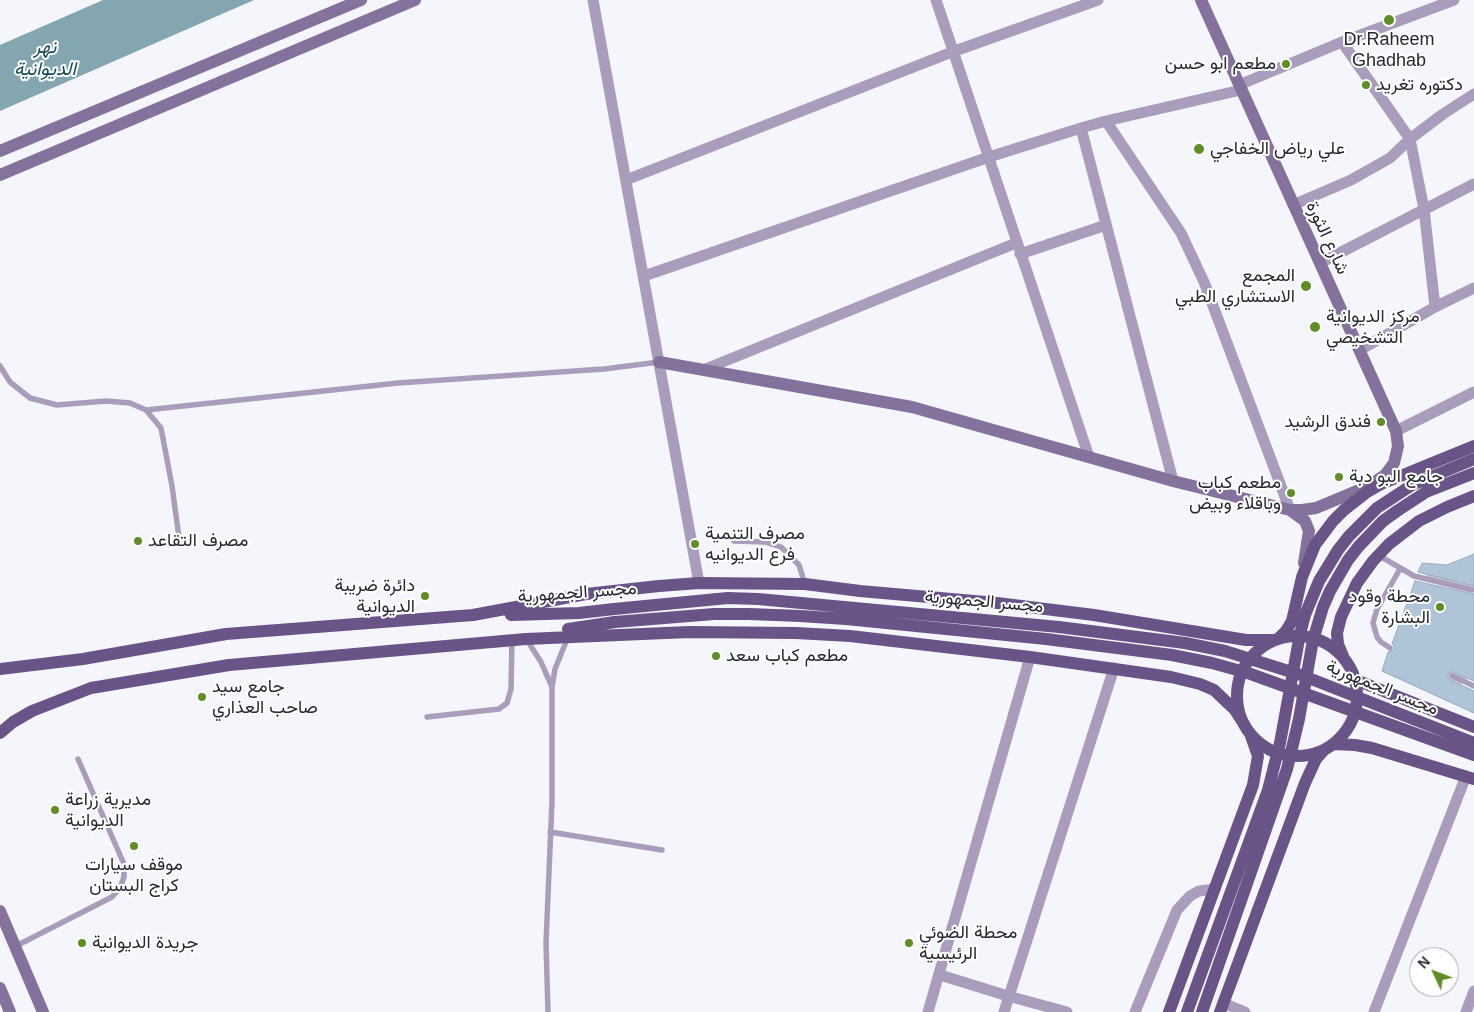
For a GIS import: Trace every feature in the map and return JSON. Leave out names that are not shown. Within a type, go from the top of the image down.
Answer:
[{"type":"main road","points":[[1169,1012],[1257,771],[1258,756],[1238,703],[1239,681],[1246,665],[1256,652],[1286,631],[1292,621],[1302,577],[1315,545],[1333,521],[1367,492],[1394,478],[1474,446]]},
{"type":"main road","points":[[1187,1012],[1268,790],[1280,743],[1300,634],[1305,615],[1319,581],[1349,536],[1377,508],[1412,485],[1474,459]]},
{"type":"main road","points":[[1202,1012],[1286,769],[1299,719],[1313,640],[1320,615],[1330,591],[1359,546],[1383,521],[1426,492],[1474,473]]},
{"type":"main road","points":[[1221,1008],[1304,783],[1316,759],[1347,729],[1354,715],[1357,700],[1356,680],[1338,644],[1337,633],[1341,617],[1356,583],[1378,555],[1419,521],[1446,507],[1474,496]]},
{"type":"main road","points":[[0,668],[83,659],[226,634],[473,616],[586,594],[699,583],[805,584],[1085,614],[1246,640],[1308,636],[1327,643],[1343,656]]},
{"type":"main road","name":"مجسر الجمهورية","points":[[473,616],[579,613],[728,598],[758,599],[1059,627],[1185,643],[1225,651],[1285,669],[1334,687],[1474,743]]},
{"type":"main road","name":"مجسر الجمهورية","points":[[508,640],[615,622],[714,614],[809,617],[1046,639],[1164,654],[1212,663],[1248,673],[1474,754]]},
{"type":"main road","points":[[0,733],[12,722],[32,711],[91,688],[229,665],[569,636],[689,632],[796,633],[850,636],[1030,657],[1170,677],[1200,684],[1214,690],[1235,710],[1247,729],[1265,747],[1284,754],[1304,756],[1328,747],[1355,745],[1372,748],[1470,778]]},
{"type":"main road","points":[[1356,680],[1474,727]]},
{"type":"street","points":[[0,151],[361,0]]},
{"type":"street","points":[[0,175],[415,0]]},
{"type":"street","points":[[593,0],[699,583]]},
{"type":"street","points":[[936,0],[1089,458]]},
{"type":"street","points":[[626,180],[952,52],[1098,0]]},
{"type":"street","name":"شارع الثورة","points":[[1201,0],[1396,431],[1398,446],[1394,463],[1385,475],[1370,485]]},
{"type":"street","points":[[644,276],[988,157],[1106,121],[1240,88],[1342,42],[1454,0]]},
{"type":"street","points":[[1342,42],[1410,139],[1424,209],[1435,307]]},
{"type":"street","points":[[1293,205],[1351,180],[1390,158],[1410,139],[1442,114],[1474,94]]},
{"type":"street","points":[[1106,121],[1181,233],[1204,282],[1290,510],[1305,520],[1308,531],[1302,577]]},
{"type":"street","points":[[1081,128],[1173,481]]},
{"type":"street","points":[[1320,263],[1474,184]]},
{"type":"street","points":[[1020,254],[1106,225]]},
{"type":"street","points":[[703,370],[1016,242]]},
{"type":"street","points":[[1360,350],[1435,307],[1474,288]]},
{"type":"street","points":[[659,362],[912,407],[1173,481],[1290,510],[1316,508],[1370,485],[1394,478]]},
{"type":"street","points":[[1396,431],[1474,392]]},
{"type":"street","points":[[1355,501],[1370,485]]},
{"type":"street","points":[[928,1012],[1030,657]]},
{"type":"street","points":[[1004,1012],[1114,668]]},
{"type":"street","points":[[1374,1012],[1470,778]]},
{"type":"street","points":[[1135,1012],[1177,910],[1190,896],[1199,891],[1215,889]]},
{"type":"street","points":[[0,911],[42,1012]]},
{"type":"street","points":[[940,974],[1008,996],[1067,1012]]},
{"type":"street","points":[[0,988],[10,1012]]},
{"type":"street","points":[[1466,1012],[1474,991]]},
{"type":"street","points":[[1221,1008],[1245,1012]]},
{"type":"lane","points":[[146,410],[398,383],[604,369],[659,362]]},
{"type":"lane","points":[[0,366],[10,382],[30,398],[56,405],[106,401],[130,403],[146,410],[161,428],[172,486],[180,545]]},
{"type":"lane","points":[[734,541],[765,542],[781,547],[799,565],[805,584]]},
{"type":"lane","points":[[1378,555],[1400,569],[1420,578],[1472,590]]},
{"type":"lane","points":[[1390,648],[1377,637],[1373,623],[1374,616],[1400,569]]},
{"type":"lane","points":[[548,1012],[546,943],[552,801],[552,687],[555,669],[569,636]]},
{"type":"lane","points":[[526,639],[541,662],[552,687]]},
{"type":"lane","points":[[427,717],[499,709],[506,702],[511,689],[508,640]]},
{"type":"lane","points":[[1452,676],[1474,686]]},
{"type":"lane","points":[[14,947],[112,897],[120,888],[124,877],[124,864],[78,759]]},
{"type":"lane","points":[[550,832],[662,850]]},
{"type":"water","name":"نهر الديوانية","points":[[103,0],[254,0],[0,111],[0,45]]},
{"type":"building","points":[[1474,554],[1474,586],[1418,572],[1422,563],[1447,565]]},
{"type":"building","name":"محطة وقود البشارة","points":[[1415,581],[1474,594],[1474,681],[1453,672],[1450,672],[1447,676],[1450,680],[1474,691],[1474,713],[1382,671],[1388,652],[1394,650],[1392,644]]},
{"type":"place","name":"Dr.Raheem Ghadhab","points":[[1389,20]]},
{"type":"place","name":"مطعم ابو حسن","points":[[1286,64]]},
{"type":"place","name":"دكتوره تغريد","points":[[1366,85]]},
{"type":"place","name":"علي رياض الخفاجي","points":[[1199,149]]},
{"type":"place","name":"المجمع الاستشاري الطبي","points":[[1306,286]]},
{"type":"place","name":"مركز الديوانية التشخيصي","points":[[1315,327]]},
{"type":"place","name":"فندق الرشيد","points":[[1381,422]]},
{"type":"place","name":"جامع البو دبة","points":[[1339,477]]},
{"type":"place","name":"مطعم كباب وباقلاء وبيض","points":[[1291,493]]},
{"type":"place","name":"مصرف التقاعد","points":[[138,541]]},
{"type":"place","name":"مصرف التنمية فرع الديوانيه","points":[[695,544]]},
{"type":"place","name":"دائرة ضريبة الديوانية","points":[[425,596]]},
{"type":"place","name":"محطة وقود البشارة","points":[[1440,607]]},
{"type":"place","name":"مطعم كباب سعد","points":[[716,656]]},
{"type":"place","name":"جامع سيد صاحب العذاري","points":[[202,697]]},
{"type":"place","name":"مديرية زراعة الديوانية","points":[[55,810]]},
{"type":"place","name":"موقف سيارات كراج البستان","points":[[134,846]]},
{"type":"place","name":"جريدة الديوانية","points":[[82,943]]},
{"type":"place","name":"محطة الضوئي الرئيسية","points":[[909,943]]}]
